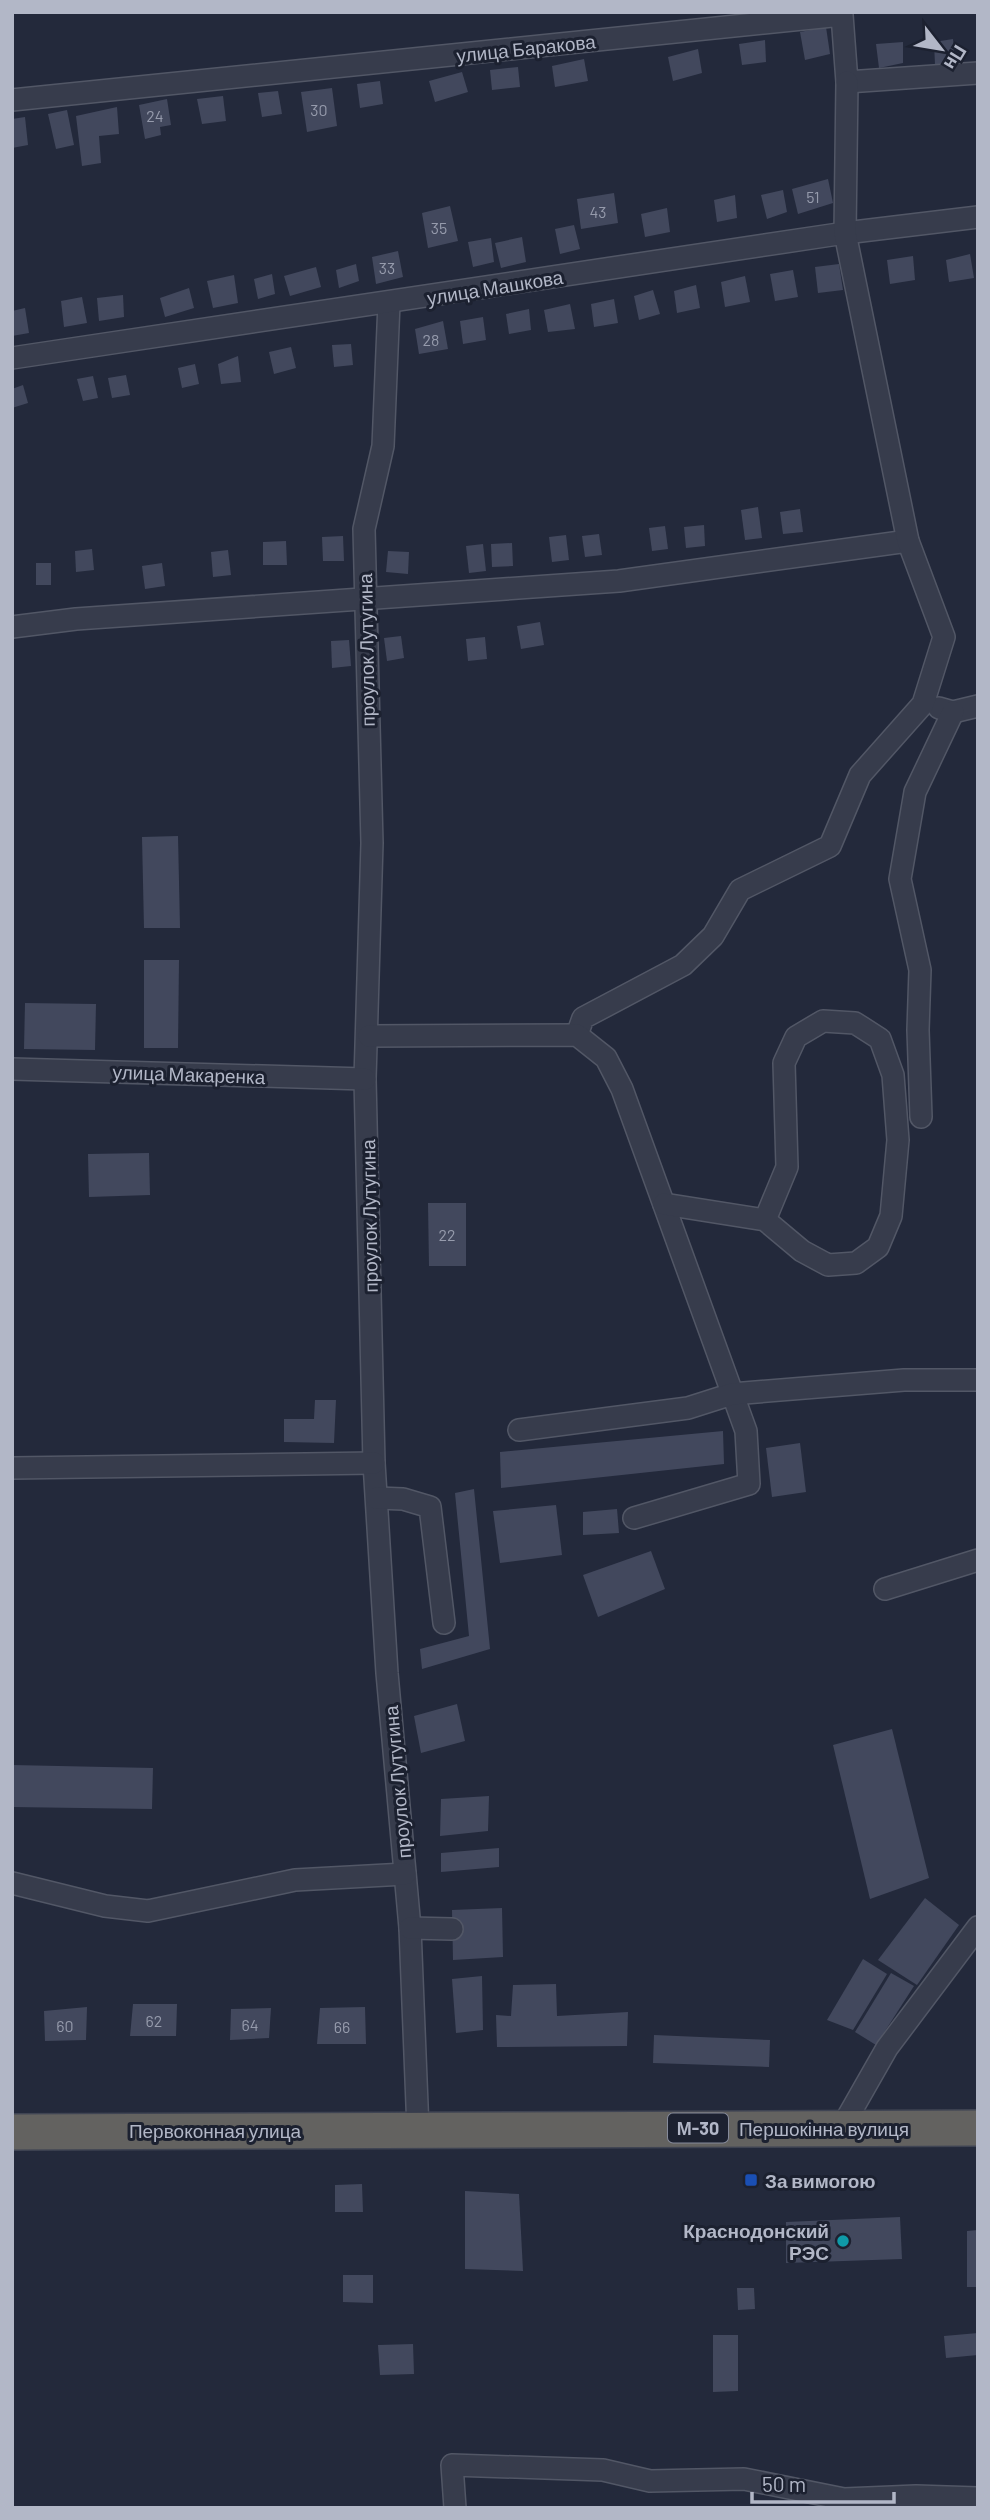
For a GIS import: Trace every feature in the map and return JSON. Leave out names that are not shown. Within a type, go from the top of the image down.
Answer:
[{"type":"highway","name":"Першокінна вулиця","points":[[418,2130],[978,2127]]},
{"type":"highway","name":"Первоконная улица","points":[[12,2132],[418,2130]]},
{"type":"street","name":"улица Баракова","points":[[12,100],[842,14],[847,82],[845,233],[908,541],[944,637],[923,704]]},
{"type":"street","points":[[847,82],[978,73]]},
{"type":"street","name":"улица Машкова","points":[[12,358],[845,233],[978,217]]},
{"type":"street","name":"проулок Лутугина","points":[[389,303],[383,446],[364,529],[372,843],[366,1079],[374,1463],[387,1673],[410,1928],[414,2103],[418,2130]]},
{"type":"street","points":[[12,627],[619,582],[908,541]]},
{"type":"street","points":[[577,1035],[583,1018],[683,965],[713,936],[740,890],[830,846],[860,775],[923,704],[953,712],[978,706]]},
{"type":"street","points":[[921,1117],[918,1030],[920,970],[900,879],[915,792],[953,712]]},
{"type":"street","points":[[663,1204],[765,1220],[802,1251],[828,1265],[856,1263],[878,1247],[891,1216],[897,1152],[893,1075],[880,1039],[855,1023],[823,1021],[796,1037],[784,1063],[787,1167],[765,1220]]},
{"type":"street","points":[[369,1036],[577,1035],[606,1058],[622,1089],[746,1431],[749,1485],[634,1518]]},
{"type":"street","name":"улица Макаренка","points":[[12,1069],[366,1079]]},
{"type":"street","points":[[519,1430],[688,1408],[732,1394],[904,1380],[978,1380]]},
{"type":"street","points":[[12,1468],[374,1463]]},
{"type":"street","points":[[377,1498],[402,1499],[429,1507],[444,1623]]},
{"type":"street","points":[[885,1589],[978,1560]]},
{"type":"street","points":[[12,1883],[105,1906],[148,1911],[295,1880],[405,1874]]},
{"type":"street","points":[[842,2127],[887,2048],[978,1927]]},
{"type":"street","points":[[410,1928],[452,1929]]},
{"type":"street","points":[[455,2508],[452,2465],[603,2470],[650,2482],[744,2479],[844,2499],[916,2496],[978,2498]]},
{"type":"building","points":[[826,27],[830,54],[805,60],[800,32]]},
{"type":"building","points":[[953,39],[955,63],[935,65],[934,42]]},
{"type":"building","points":[[765,40],[766,62],[742,65],[739,44]]},
{"type":"building","points":[[903,42],[903,63],[879,68],[876,44]]},
{"type":"building","points":[[698,49],[702,73],[673,81],[668,57]]},
{"type":"building","points":[[584,59],[588,81],[555,87],[552,66]]},
{"type":"building","points":[[518,67],[520,87],[492,90],[490,70]]},
{"type":"building","points":[[462,72],[468,92],[435,102],[429,81]]},
{"type":"building","points":[[380,81],[383,104],[360,108],[357,84]]},
{"type":"building","points":[[332,88],[337,126],[307,132],[301,92]]},
{"type":"building","points":[[278,91],[282,114],[262,117],[258,93]]},
{"type":"building","points":[[223,96],[226,121],[202,124],[197,99]]},
{"type":"building","points":[[167,99],[171,125],[160,127],[161,135],[145,139],[139,105]]},
{"type":"building","points":[[117,107],[119,134],[99,136],[101,163],[82,166],[76,116]]},
{"type":"building","points":[[67,110],[74,145],[56,149],[48,114]]},
{"type":"building","points":[[25,117],[28,145],[12,148],[12,119]]},
{"type":"building","points":[[828,179],[833,203],[798,214],[792,189]]},
{"type":"building","points":[[783,190],[787,212],[767,219],[761,195]]},
{"type":"building","points":[[614,193],[618,223],[581,229],[577,199]]},
{"type":"building","points":[[735,195],[737,218],[717,222],[714,200]]},
{"type":"building","points":[[450,206],[458,241],[428,248],[422,213]]},
{"type":"building","points":[[667,208],[670,232],[645,237],[641,214]]},
{"type":"building","points":[[574,225],[580,249],[560,254],[555,229]]},
{"type":"building","points":[[522,237],[526,262],[501,268],[495,243]]},
{"type":"building","points":[[491,238],[494,262],[473,267],[468,242]]},
{"type":"building","points":[[398,251],[403,277],[376,284],[372,257]]},
{"type":"building","points":[[970,254],[974,278],[949,282],[946,260]]},
{"type":"building","points":[[913,256],[915,280],[890,284],[887,260]]},
{"type":"building","points":[[356,264],[359,281],[339,288],[336,270]]},
{"type":"building","points":[[839,264],[843,290],[818,293],[815,267]]},
{"type":"building","points":[[316,267],[321,287],[290,296],[284,276]]},
{"type":"building","points":[[793,270],[798,297],[775,301],[770,274]]},
{"type":"building","points":[[272,274],[275,294],[258,299],[254,279]]},
{"type":"building","points":[[234,275],[238,303],[213,308],[207,281]]},
{"type":"building","points":[[745,276],[750,302],[725,307],[721,282]]},
{"type":"building","points":[[696,285],[700,308],[677,313],[674,291]]},
{"type":"building","points":[[189,288],[194,308],[165,317],[160,298]]},
{"type":"building","points":[[653,290],[660,314],[639,320],[634,296]]},
{"type":"building","points":[[123,295],[124,317],[99,321],[97,298]]},
{"type":"building","points":[[82,297],[87,323],[64,327],[61,301]]},
{"type":"building","points":[[614,299],[618,323],[594,327],[591,304]]},
{"type":"building","points":[[570,304],[575,329],[548,332],[544,310]]},
{"type":"building","points":[[25,308],[29,333],[12,336],[12,311]]},
{"type":"building","points":[[529,309],[531,330],[509,334],[506,314]]},
{"type":"building","points":[[483,317],[486,340],[463,344],[460,321]]},
{"type":"building","points":[[443,321],[448,349],[419,354],[415,329]]},
{"type":"building","points":[[351,344],[353,365],[334,367],[332,345]]},
{"type":"building","points":[[291,347],[296,368],[274,374],[269,352]]},
{"type":"building","points":[[238,356],[241,382],[221,384],[218,364]]},
{"type":"building","points":[[195,364],[199,384],[182,388],[178,368]]},
{"type":"building","points":[[126,375],[130,395],[112,398],[108,378]]},
{"type":"building","points":[[93,376],[98,398],[83,401],[77,379]]},
{"type":"building","points":[[23,385],[28,403],[12,408],[12,389]]},
{"type":"building","points":[[758,507],[762,538],[745,540],[741,510]]},
{"type":"building","points":[[800,509],[803,532],[783,534],[780,512]]},
{"type":"building","points":[[704,525],[705,546],[686,548],[684,527]]},
{"type":"building","points":[[665,526],[668,549],[652,551],[649,528]]},
{"type":"building","points":[[599,534],[602,555],[585,557],[582,536]]},
{"type":"building","points":[[566,535],[569,560],[552,562],[549,537]]},
{"type":"building","points":[[343,536],[344,561],[323,561],[322,537]]},
{"type":"building","points":[[286,541],[287,565],[263,565],[263,542]]},
{"type":"building","points":[[512,543],[513,566],[492,567],[491,544]]},
{"type":"building","points":[[483,544],[486,571],[469,573],[466,546]]},
{"type":"building","points":[[92,549],[94,570],[76,572],[75,551]]},
{"type":"building","points":[[228,550],[231,575],[213,577],[211,552]]},
{"type":"building","points":[[388,551],[409,552],[408,574],[386,572]]},
{"type":"building","points":[[36,563],[51,563],[51,585],[36,585]]},
{"type":"building","points":[[162,563],[165,586],[145,589],[142,566]]},
{"type":"building","points":[[540,622],[544,645],[521,649],[517,626]]},
{"type":"building","points":[[401,636],[404,658],[387,661],[384,638]]},
{"type":"building","points":[[485,637],[487,659],[468,661],[466,639]]},
{"type":"building","points":[[349,640],[351,666],[332,668],[331,641]]},
{"type":"building","points":[[178,836],[180,928],[144,928],[142,837]]},
{"type":"building","points":[[144,960],[179,960],[178,1048],[144,1048]]},
{"type":"building","points":[[25,1003],[96,1004],[95,1050],[24,1049]]},
{"type":"building","points":[[149,1153],[150,1195],[89,1197],[88,1154]]},
{"type":"building","points":[[428,1203],[466,1203],[466,1266],[429,1266]]},
{"type":"building","points":[[315,1400],[336,1400],[334,1443],[284,1442],[284,1419],[314,1419]]},
{"type":"building","points":[[723,1431],[724,1464],[501,1488],[500,1452]]},
{"type":"building","points":[[800,1443],[806,1492],[772,1497],[766,1448]]},
{"type":"building","points":[[474,1489],[490,1649],[422,1669],[420,1649],[469,1636],[455,1493]]},
{"type":"building","points":[[556,1505],[562,1555],[500,1563],[493,1511]]},
{"type":"building","points":[[617,1509],[619,1533],[583,1535],[583,1512]]},
{"type":"building","points":[[651,1551],[665,1589],[598,1617],[583,1575]]},
{"type":"building","points":[[457,1704],[465,1741],[421,1753],[414,1716]]},
{"type":"building","points":[[892,1729],[929,1878],[870,1899],[833,1745]]},
{"type":"building","points":[[12,1765],[153,1768],[152,1809],[12,1807]]},
{"type":"building","points":[[489,1796],[488,1831],[440,1836],[441,1799]]},
{"type":"building","points":[[499,1848],[499,1867],[441,1872],[441,1853]]},
{"type":"building","points":[[925,1898],[959,1925],[917,1985],[878,1960]]},
{"type":"building","points":[[502,1908],[503,1957],[453,1960],[452,1910]]},
{"type":"building","points":[[863,1959],[887,1974],[853,2030],[827,2020]]},
{"type":"building","points":[[891,1973],[914,1986],[876,2045],[855,2032]]},
{"type":"building","points":[[482,1976],[483,2030],[456,2033],[452,1979]]},
{"type":"building","points":[[556,1984],[557,2016],[628,2012],[627,2046],[497,2047],[496,2015],[511,2016],[513,1985]]},
{"type":"building","points":[[133,2004],[177,2004],[176,2036],[130,2036]]},
{"type":"building","points":[[87,2007],[86,2040],[45,2041],[44,2011]]},
{"type":"building","points":[[365,2007],[366,2044],[317,2044],[320,2008]]},
{"type":"building","points":[[271,2008],[269,2038],[230,2040],[231,2009]]},
{"type":"building","points":[[654,2035],[770,2040],[769,2067],[653,2063]]},
{"type":"building","points":[[362,2184],[363,2212],[335,2212],[335,2185]]},
{"type":"building","points":[[465,2191],[519,2194],[523,2271],[465,2269]]},
{"type":"building","name":"Краснодонский РЭС","points":[[900,2217],[902,2259],[786,2263],[786,2222]]},
{"type":"building","points":[[978,2230],[978,2287],[967,2287],[967,2231]]},
{"type":"building","points":[[343,2275],[373,2275],[373,2303],[343,2302]]},
{"type":"building","points":[[737,2288],[754,2288],[755,2309],[738,2310]]},
{"type":"building","points":[[978,2333],[978,2355],[946,2358],[944,2336]]},
{"type":"building","points":[[713,2335],[738,2335],[738,2391],[713,2392]]},
{"type":"building","points":[[413,2344],[414,2374],[380,2375],[378,2345]]},
{"type":"place","name":"За вимогою","points":[[751,2180]]},
{"type":"place","name":"Краснодонский РЭС","points":[[843,2241]]}]
